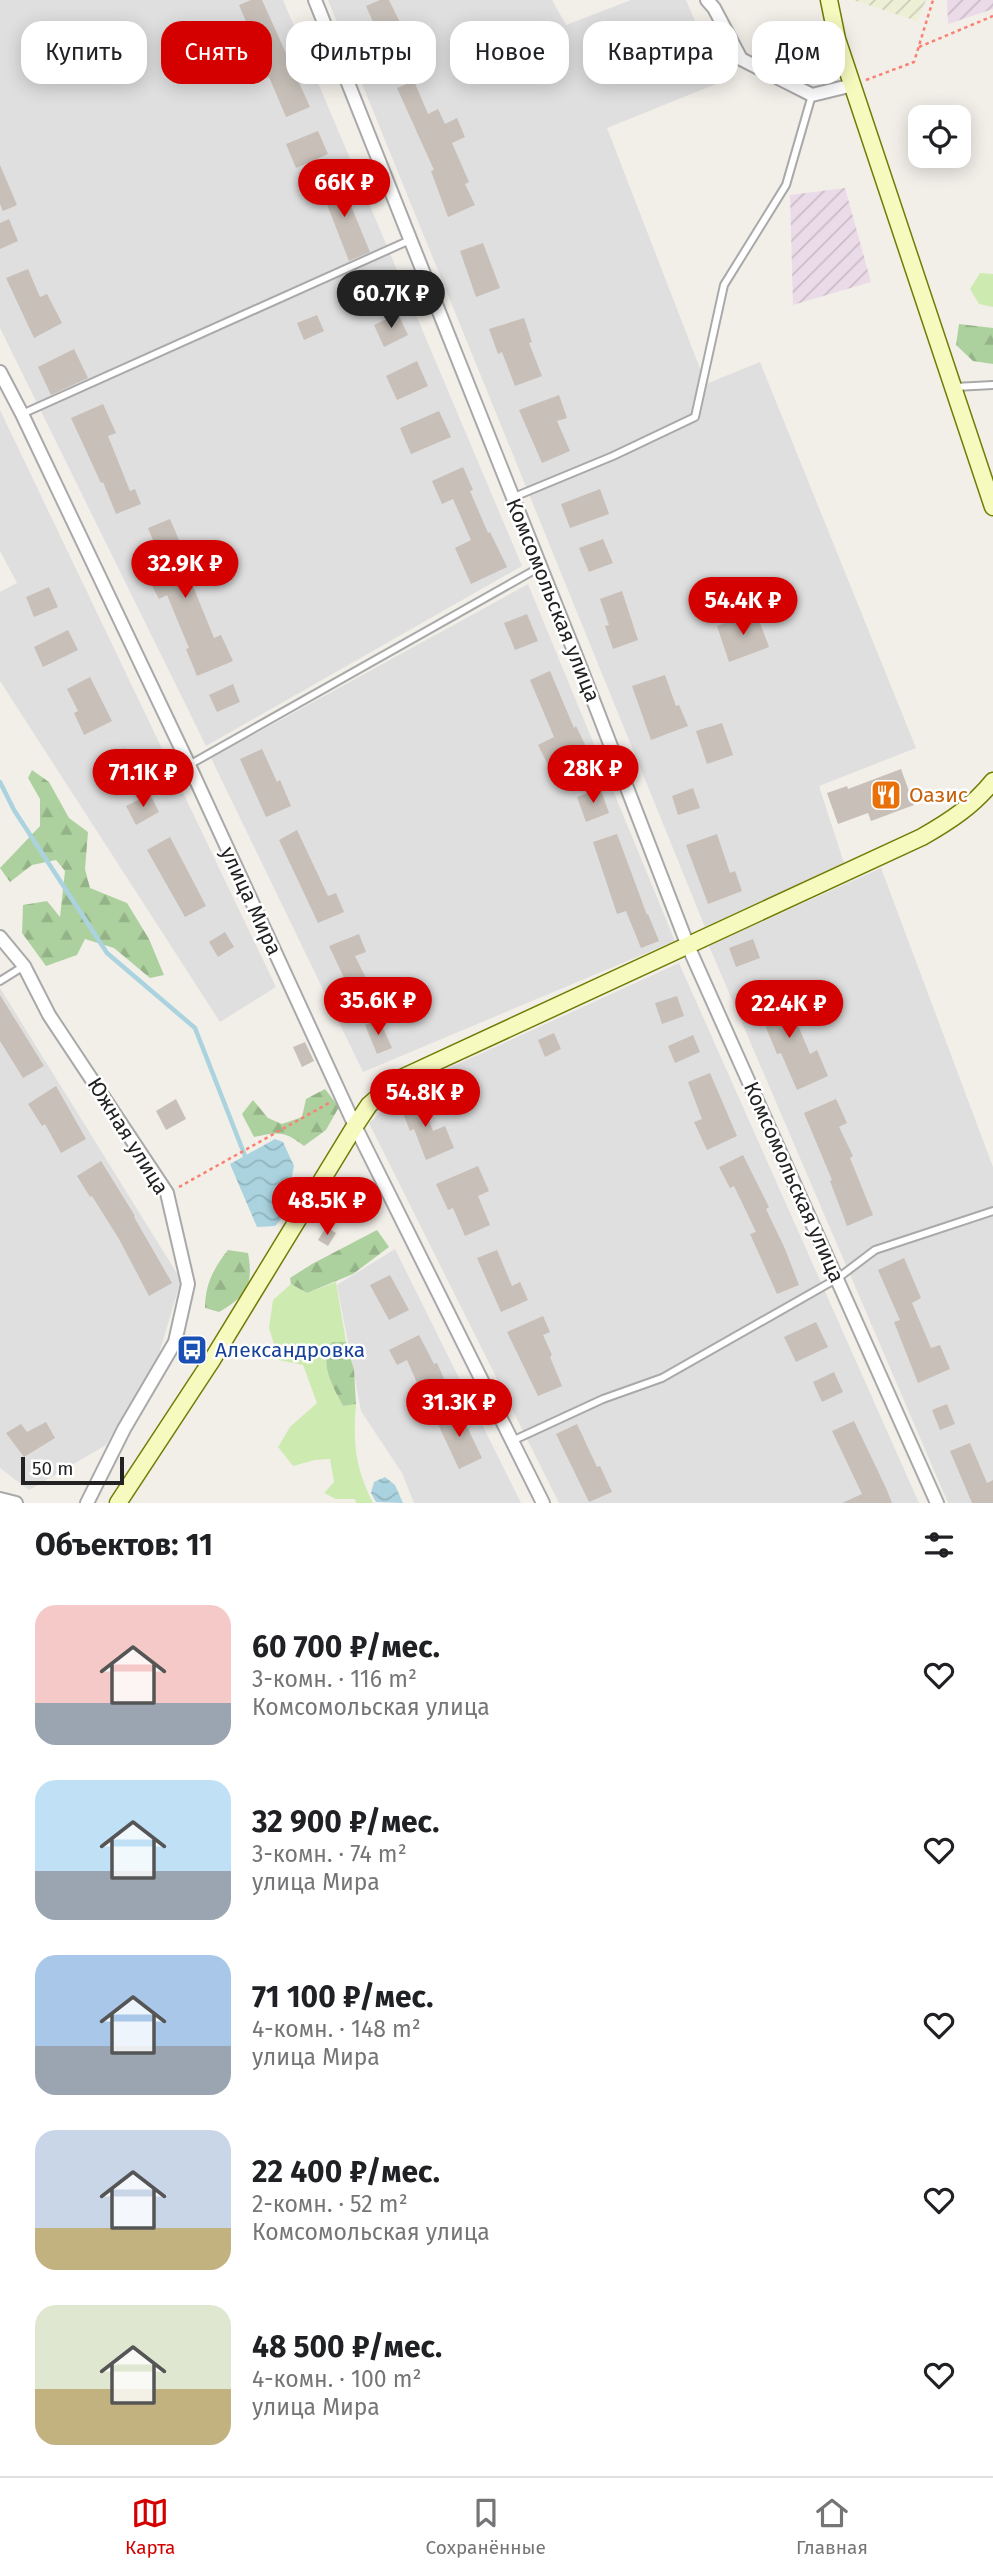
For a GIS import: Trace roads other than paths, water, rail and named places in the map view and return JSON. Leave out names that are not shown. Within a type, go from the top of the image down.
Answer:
[{"type":"main road","points":[[829,0],[837,39],[993,507]]},
{"type":"main road","points":[[118,1503],[212,1360],[355,1126],[369,1105],[397,1080],[922,837],[957,817],[979,799],[993,781]]},
{"type":"street","name":"Комсомольская улица","points":[[315,0],[688,946],[937,1503]]},
{"type":"street","points":[[707,0],[714,8],[741,60],[812,95],[853,85]]},
{"type":"street","name":"улица Мира","points":[[0,372],[23,414],[189,765],[355,1126],[543,1503]]},
{"type":"street","name":"Южная улица","points":[[0,937],[24,966],[49,1015],[167,1194],[188,1284],[175,1342],[124,1429],[87,1503]]},
{"type":"street","points":[[0,1499],[16,1503]]},
{"type":"lane","points":[[513,497],[614,456],[695,416],[724,285],[786,185],[812,95]]},
{"type":"lane","points":[[23,414],[410,240]]},
{"type":"lane","points":[[953,387],[993,385]]},
{"type":"lane","points":[[189,765],[540,567]]},
{"type":"lane","points":[[0,981],[24,966]]},
{"type":"lane","points":[[512,1441],[603,1399],[662,1378],[838,1278],[875,1250],[993,1211]]},
{"type":"water","points":[[275,1139],[283,1142],[294,1166],[285,1215],[275,1226],[257,1227],[230,1164]]},
{"type":"water","points":[[385,1477],[395,1485],[403,1503],[376,1502],[371,1493],[374,1482]]},
{"type":"waterway","points":[[0,782],[14,810],[107,953],[195,1028],[245,1156]]},
{"type":"place","name":"Оазис","points":[[886,795]]},
{"type":"place","name":"Александровка","points":[[192,1350]]}]
